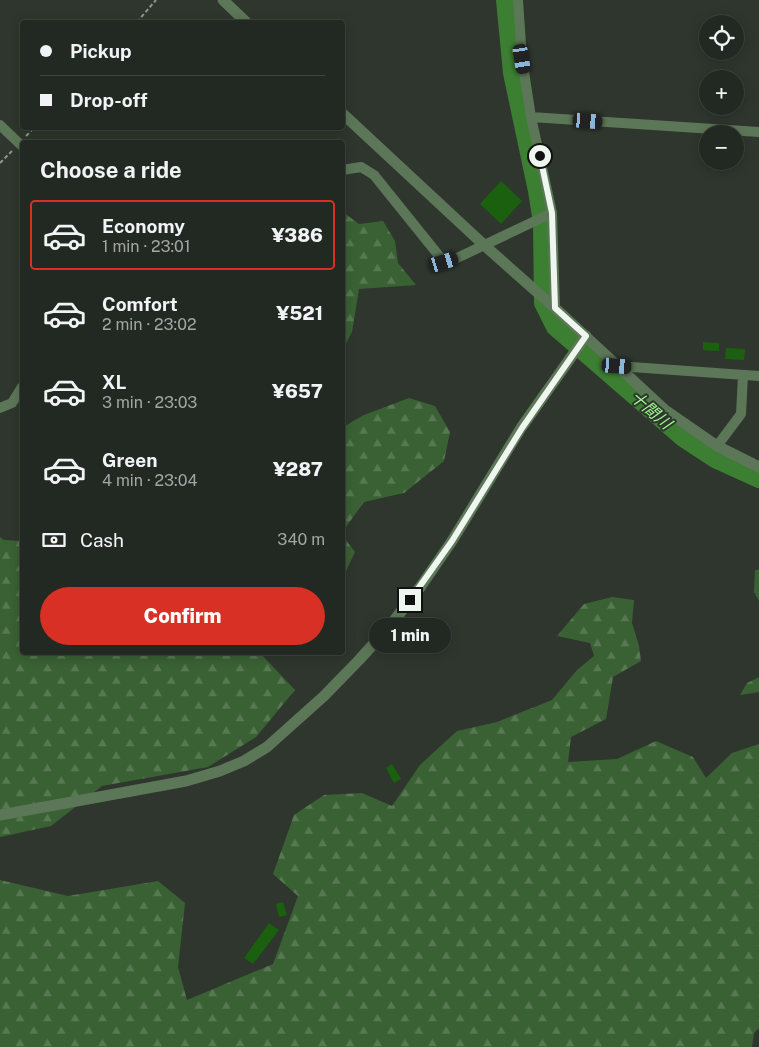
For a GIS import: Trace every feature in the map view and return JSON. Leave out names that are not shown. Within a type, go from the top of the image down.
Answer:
[{"type":"street","points":[[223,0],[244,20]]},
{"type":"street","points":[[518,0],[522,59],[531,117],[552,213],[555,308]]},
{"type":"street","points":[[345,116],[665,410],[717,446],[759,468]]},
{"type":"street","points":[[531,117],[759,132]]},
{"type":"street","points":[[0,125],[20,143]]},
{"type":"street","points":[[345,170],[361,167],[374,175],[444,262],[457,258],[552,213]]},
{"type":"street","points":[[0,815],[186,781],[220,772],[244,761],[267,747],[318,702],[359,660],[389,627],[421,586],[452,541],[522,428],[586,336]]},
{"type":"street","points":[[617,366],[759,376]]},
{"type":"street","points":[[717,446],[741,414],[742,375]]},
{"type":"street","points":[[0,408],[12,403],[20,390]]},
{"type":"path","points":[[138,20],[156,0]]},
{"type":"path","points":[[24,140],[32,130]]},
{"type":"path","points":[[0,164],[20,145]]},
{"type":"green space","points":[[345,214],[359,224],[383,221],[395,241],[398,263],[416,285],[359,289],[352,332],[345,345]]},
{"type":"green space","points":[[409,398],[435,406],[450,432],[444,461],[404,493],[364,502],[345,528],[345,426],[364,415]]},
{"type":"green space","points":[[0,537],[4,540],[20,541],[20,655],[262,655],[295,690],[256,737],[208,767],[102,786],[51,826],[0,837]]},
{"type":"green space","points":[[345,539],[355,552],[345,573]]},
{"type":"green space","points":[[755,570],[759,570],[759,601],[754,592]]},
{"type":"green space","points":[[612,597],[634,600],[632,623],[639,646],[641,661],[613,677],[606,719],[571,737],[568,762],[617,759],[656,741],[693,757],[706,778],[732,753],[759,744],[759,1028],[754,1033],[752,1047],[0,1047],[0,880],[68,896],[158,881],[185,903],[178,967],[187,1000],[273,964],[298,896],[273,874],[294,815],[324,795],[362,793],[392,806],[420,765],[457,731],[497,722],[552,700],[577,670],[594,656],[590,643],[557,636],[584,604]]},
{"type":"green space","points":[[759,677],[759,692],[740,695],[747,683]]},
{"type":"building","points":[[501,181],[522,201],[501,224],[480,204]]},
{"type":"building","points":[[703,342],[719,343],[719,351],[703,350]]},
{"type":"building","points":[[726,348],[745,349],[744,360],[725,359]]},
{"type":"building","points":[[392,764],[401,779],[394,783],[386,768]]},
{"type":"building","points":[[283,902],[287,915],[279,917],[276,904]]},
{"type":"building","points":[[269,923],[279,930],[253,964],[244,958]]},
{"type":"waterway","name":"十間川","points":[[505,0],[512,73],[542,222],[543,303],[555,327],[683,438],[715,459],[759,479]]},
{"type":"route","points":[[410,600],[452,541],[522,428],[586,336],[555,308],[552,213],[540,156]]}]
